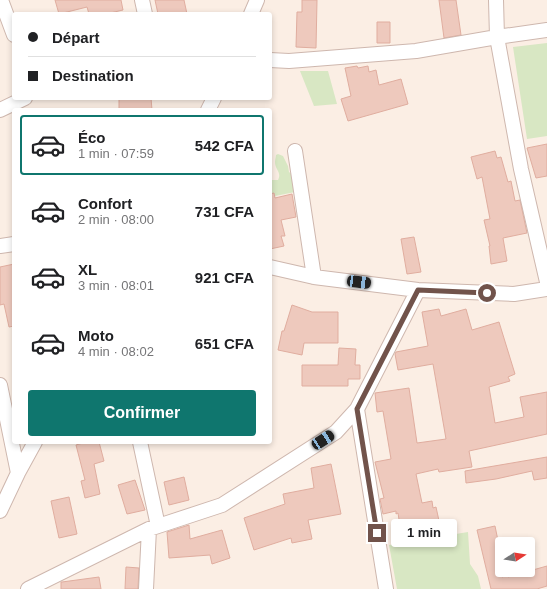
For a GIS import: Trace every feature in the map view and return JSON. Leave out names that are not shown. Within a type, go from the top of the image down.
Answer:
[{"type":"street","points":[[1,0],[12,30]]},
{"type":"street","points":[[142,0],[145,12]]},
{"type":"street","points":[[252,12],[257,0]]},
{"type":"street","points":[[496,0],[497,37],[521,169],[547,282]]},
{"type":"street","points":[[272,60],[289,61],[416,51],[547,30]]},
{"type":"street","points":[[0,110],[21,100]]},
{"type":"street","points":[[295,151],[314,277]]},
{"type":"street","points":[[0,246],[12,244]]},
{"type":"street","points":[[272,267],[314,277],[418,290],[514,294],[547,289]]},
{"type":"street","points":[[28,589],[154,528],[222,505],[336,432],[357,409],[418,290]]},
{"type":"street","points":[[0,386],[18,473]]},
{"type":"street","points":[[357,409],[386,589]]},
{"type":"street","points":[[0,511],[34,444]]},
{"type":"street","points":[[140,444],[154,528],[146,589]]},
{"type":"green space","points":[[547,43],[547,136],[527,139],[513,47]]},
{"type":"green space","points":[[300,71],[328,71],[337,104],[314,106]]},
{"type":"green space","points":[[278,154],[283,156],[289,172],[294,176],[295,192],[272,197],[272,180],[278,180],[279,177],[275,162],[276,155]]},
{"type":"green space","points":[[468,532],[470,564],[478,576],[481,589],[397,589],[389,545]]},
{"type":"building","points":[[55,0],[121,0],[123,10],[114,12],[88,12],[87,7],[67,12],[58,12]]},
{"type":"building","points":[[155,0],[184,0],[187,12],[158,12]]},
{"type":"building","points":[[302,0],[317,0],[316,48],[296,47],[297,12],[302,12]]},
{"type":"building","points":[[439,0],[456,0],[461,35],[444,38]]},
{"type":"building","points":[[377,22],[390,22],[390,43],[377,43]]},
{"type":"building","points":[[357,66],[358,68],[368,66],[369,72],[376,70],[379,85],[401,79],[408,104],[348,121],[341,99],[351,96],[345,68]]},
{"type":"building","points":[[119,100],[151,100],[152,108],[119,108]]},
{"type":"building","points":[[547,144],[547,176],[536,178],[527,148]]},
{"type":"building","points":[[495,151],[497,158],[501,157],[508,182],[511,181],[515,201],[520,200],[527,233],[503,238],[507,261],[491,264],[490,246],[484,220],[490,219],[482,177],[477,179],[471,157]]},
{"type":"building","points":[[274,193],[275,198],[292,194],[296,217],[281,220],[285,236],[281,236],[284,246],[272,249],[272,194]]},
{"type":"building","points":[[414,237],[421,272],[407,274],[401,239]]},
{"type":"building","points":[[12,264],[12,326],[9,327],[4,304],[0,305],[0,267]]},
{"type":"building","points":[[292,305],[312,312],[338,312],[338,343],[304,343],[302,355],[278,350],[282,331],[284,331]]},
{"type":"building","points":[[439,309],[441,316],[466,309],[472,330],[499,322],[515,374],[508,377],[510,381],[489,387],[495,423],[524,417],[520,397],[547,392],[547,434],[469,451],[472,467],[439,472],[438,469],[416,474],[422,503],[432,501],[433,508],[436,507],[441,530],[437,531],[438,533],[402,539],[398,513],[396,514],[396,511],[383,514],[380,499],[384,498],[375,462],[391,459],[383,411],[377,412],[375,393],[409,388],[417,443],[446,439],[433,364],[398,370],[395,354],[396,352],[428,346],[422,312]]},
{"type":"building","points":[[339,348],[356,349],[355,365],[360,365],[360,379],[348,379],[348,386],[302,386],[302,365],[338,365]]},
{"type":"building","points":[[100,444],[104,461],[94,464],[100,494],[85,498],[81,481],[85,480],[76,445]]},
{"type":"building","points":[[547,457],[547,478],[534,480],[532,471],[496,479],[466,483],[465,471]]},
{"type":"building","points":[[331,464],[341,514],[308,520],[312,539],[292,543],[291,538],[254,550],[244,518],[285,504],[283,494],[314,488],[311,468]]},
{"type":"building","points":[[184,477],[189,500],[169,505],[164,482]]},
{"type":"building","points":[[135,480],[145,510],[127,514],[118,485]]},
{"type":"building","points":[[69,497],[77,534],[59,538],[51,501]]},
{"type":"building","points":[[189,525],[190,539],[222,530],[230,558],[212,564],[210,555],[169,558],[167,532]]},
{"type":"building","points":[[495,526],[497,537],[495,537],[495,577],[535,577],[535,569],[547,566],[547,586],[537,589],[491,589],[477,530]]},
{"type":"building","points":[[126,567],[139,568],[138,589],[125,589]]},
{"type":"building","points":[[99,577],[101,589],[61,589],[61,582]]},
{"type":"route","points":[[377,533],[357,409],[418,290],[487,293]]}]
